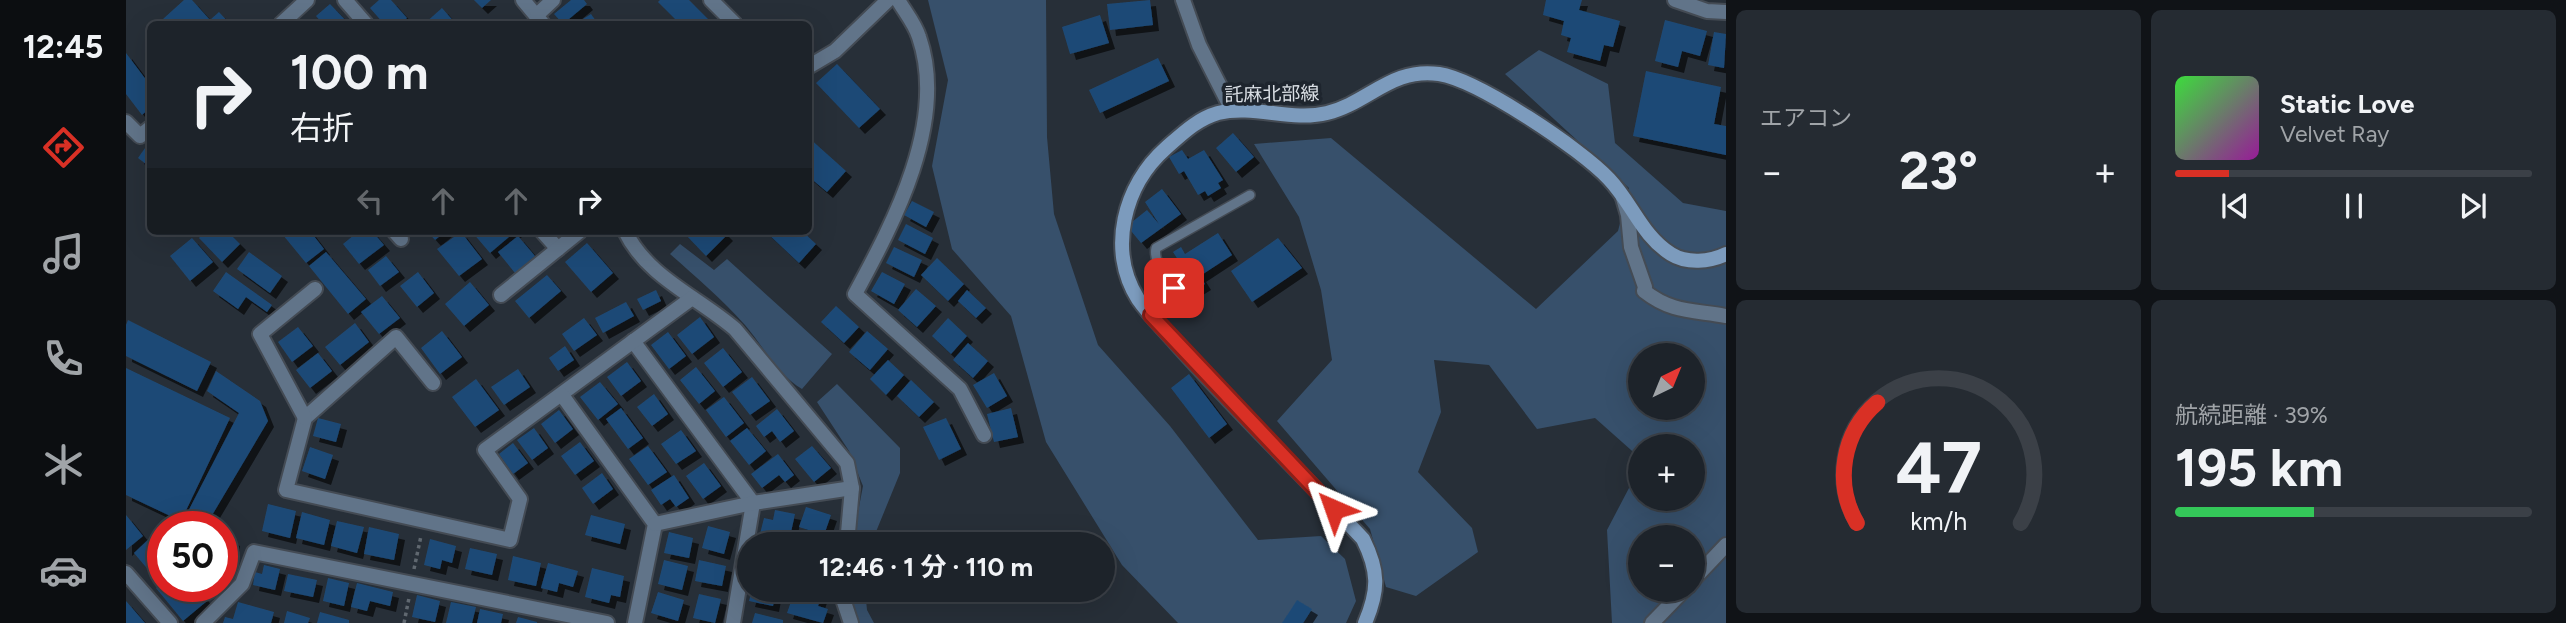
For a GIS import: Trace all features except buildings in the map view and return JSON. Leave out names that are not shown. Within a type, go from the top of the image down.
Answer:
[{"type":"main road","name":"託麻北部線","points":[[1364,623],[1374,602],[1375,579],[1373,560],[1363,539],[1138,299],[1121,250],[1124,223],[1130,198],[1156,157],[1196,123],[1214,114],[1232,110],[1307,116],[1327,113],[1353,103],[1399,77],[1424,73],[1441,75],[1466,83],[1551,133],[1594,165],[1622,194],[1647,235],[1673,256],[1690,260],[1715,259],[1726,254]]},
{"type":"street","points":[[284,21],[307,0]]},
{"type":"street","points":[[345,0],[363,21]]},
{"type":"street","points":[[523,0],[540,20],[553,0]]},
{"type":"street","points":[[710,0],[732,21]]},
{"type":"street","points":[[812,65],[835,51],[888,0]]},
{"type":"street","points":[[898,0],[919,36],[928,76],[926,112],[912,173],[892,226],[855,294],[960,389],[984,435]]},
{"type":"street","points":[[1183,0],[1199,45],[1232,110]]},
{"type":"street","points":[[1675,0],[1707,10],[1726,12]]},
{"type":"street","points":[[126,122],[139,136],[147,130]]},
{"type":"street","points":[[1622,194],[1628,215],[1631,247],[1644,291],[1661,304],[1691,312],[1726,316]]},
{"type":"street","points":[[546,235],[558,249]]},
{"type":"street","points":[[501,295],[575,235]]},
{"type":"street","points":[[627,235],[632,246],[657,272],[715,312],[743,339],[846,463],[852,488],[848,532]]},
{"type":"street","points":[[305,418],[260,334],[315,289]]},
{"type":"street","points":[[433,383],[396,337],[305,418],[286,490],[510,540],[520,499],[485,450],[692,298]]},
{"type":"street","points":[[633,341],[753,503],[733,623]]},
{"type":"street","points":[[562,395],[655,524],[635,623]]},
{"type":"street","points":[[655,524],[753,503],[852,488]]},
{"type":"street","points":[[1705,567],[1726,545]]},
{"type":"street","points":[[203,623],[242,584],[254,552],[607,623]]},
{"type":"street","points":[[126,573],[170,623]]},
{"type":"street","points":[[844,602],[851,623]]},
{"type":"street","points":[[1651,623],[1672,602]]},
{"type":"lane","points":[[1151,315],[1174,296],[1174,288],[1155,258],[1156,248],[1250,195]]},
{"type":"shaded area","points":[[928,0],[1046,0],[1047,137],[1054,214],[1098,345],[1170,426],[1258,540],[1321,536],[1345,559],[1356,601],[1346,623],[1178,623],[1122,565],[1115,554],[1115,532],[1102,532],[1046,442],[1011,316],[952,249],[932,166],[948,80]]},
{"type":"shaded area","points":[[1539,50],[1608,84],[1615,143],[1683,203],[1726,211],[1726,623],[1612,623],[1607,530],[1628,490],[1628,511],[1705,511],[1705,434],[1628,434],[1628,447],[1595,418],[1537,429],[1489,365],[1434,360],[1441,412],[1418,472],[1472,528],[1478,552],[1416,596],[1386,587],[1370,529],[1277,421],[1332,360],[1321,290],[1299,217],[1254,144],[1331,138],[1536,309],[1618,231],[1629,188],[1505,74]]},
{"type":"shaded area","points":[[680,244],[714,270],[727,259],[832,354],[802,389],[778,368],[727,306],[670,254]]},
{"type":"shaded area","points":[[837,384],[900,448],[900,473],[876,532],[854,532],[863,486],[849,451],[817,402]]},
{"type":"shaded area","points":[[853,602],[866,602],[874,623],[859,623]]},
{"type":"route","points":[[1174,288],[1174,296],[1151,315],[1334,509]]}]
